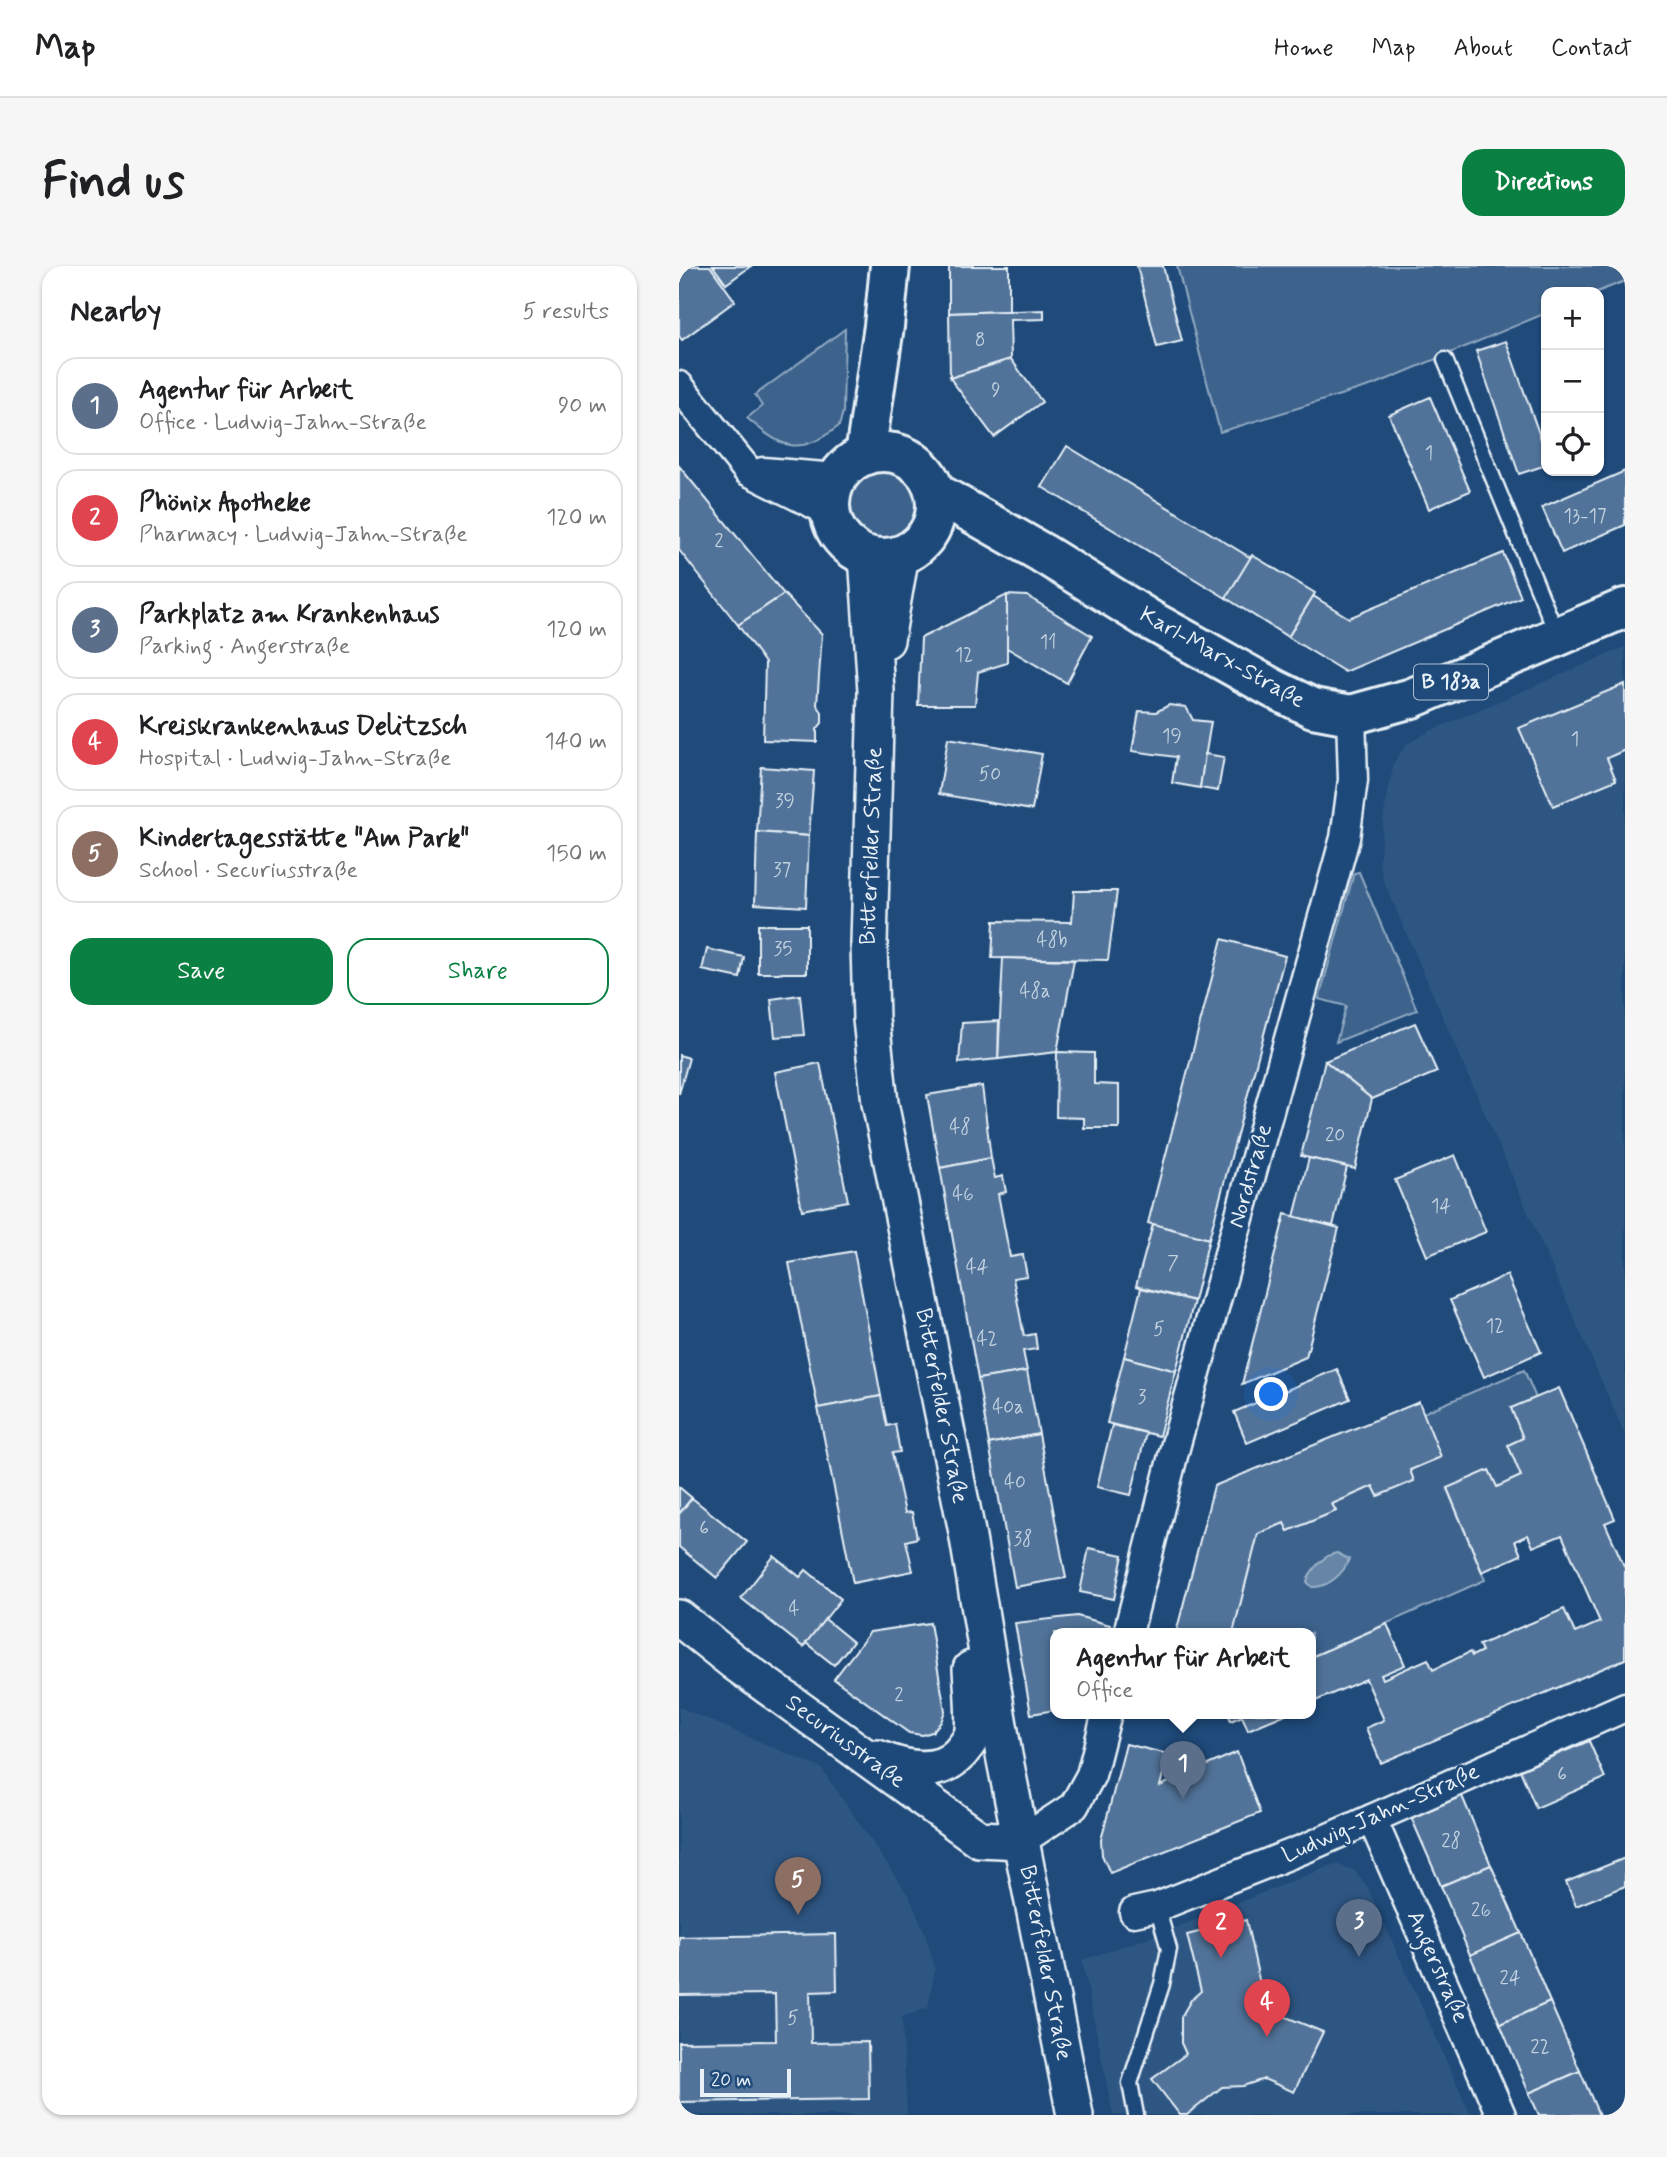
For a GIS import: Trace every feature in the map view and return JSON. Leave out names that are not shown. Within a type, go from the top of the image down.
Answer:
[{"type":"main road","points":[[857,475],[910,459],[921,468],[930,479],[933,509],[922,541],[884,554],[845,542],[835,528],[857,475],[884,326],[890,266]]},
{"type":"main road","name":"Karl-Marx-Straße","points":[[933,509],[1025,543],[1150,620],[1274,689],[1313,708],[1351,715],[1412,698],[1625,608]]},
{"type":"street","points":[[681,392],[748,471],[857,475]]},
{"type":"street","name":"Bitterfelder Straße","points":[[884,554],[869,944],[874,1047],[880,1103],[967,1532],[1004,1755],[1075,2115]]},
{"type":"street","name":"Nordstraße","points":[[1129,1628],[1176,1444],[1345,838],[1353,780],[1351,715]]},
{"type":"street","points":[[853,1749],[887,1762],[914,1769],[929,1769],[947,1765],[969,1743],[973,1730],[967,1532]]},
{"type":"street","name":"Securiusstraße","points":[[679,1618],[734,1662],[979,1839],[1021,1841]]},
{"type":"street","name":"Ludwig-Jahn-Straße","points":[[1146,1910],[1623,1715]]},
{"type":"street","points":[[1021,1841],[1074,1806],[1091,1775],[1105,1719]]},
{"type":"street","name":"Angerstraße","points":[[1372,1819],[1501,2115]]},
{"type":"lane","points":[[1445,360],[1558,637]]},
{"type":"lane","points":[[1136,2115],[1130,2083],[1162,1984],[1169,1949],[1146,1910]]},
{"type":"shaded area","points":[[1177,266],[1625,266],[1625,281],[1604,289],[1604,287],[1541,287],[1541,315],[1376,384],[1220,432]]},
{"type":"shaded area","points":[[845,329],[843,412],[839,426],[812,442],[791,445],[771,437],[747,418],[762,406],[755,395]]},
{"type":"shaded area","points":[[891,468],[910,478],[918,490],[918,518],[910,530],[898,538],[877,540],[858,530],[850,518],[848,497],[858,478],[870,470]]},
{"type":"shaded area","points":[[1625,647],[1625,1435],[1384,882],[1379,863],[1384,813],[1394,762],[1407,744],[1430,731]]},
{"type":"shaded area","points":[[1359,872],[1417,1010],[1336,1042],[1346,1006],[1319,999],[1354,873]]},
{"type":"shaded area","points":[[1524,1370],[1536,1398],[1511,1408],[1523,1438],[1508,1445],[1521,1476],[1497,1487],[1489,1470],[1447,1489],[1485,1580],[1316,1655],[1316,1628],[1234,1628],[1258,1534],[1284,1523],[1288,1531],[1336,1511],[1332,1504],[1373,1486],[1378,1495],[1413,1481],[1410,1470],[1441,1457],[1423,1413]]},
{"type":"shaded area","points":[[1337,1553],[1349,1559],[1343,1570],[1329,1583],[1312,1587],[1307,1582],[1315,1568],[1323,1559]]},
{"type":"shaded area","points":[[679,1707],[821,1768],[909,1896],[925,1933],[935,1968],[928,2008],[902,2017],[907,2115],[679,2115]]},
{"type":"shaded area","points":[[1335,1864],[1354,1870],[1367,1886],[1471,2115],[1113,2115],[1082,1960],[1165,1932]]},
{"type":"building","points":[[679,266],[710,266],[735,301],[682,340],[679,336]]},
{"type":"building","points":[[713,266],[751,266],[726,284]]},
{"type":"building","points":[[949,266],[1009,266],[1009,311],[949,313]]},
{"type":"building","points":[[1137,266],[1163,266],[1182,341],[1157,347]]},
{"type":"building","points":[[1044,310],[1044,319],[1010,320],[1011,359],[950,378],[949,313]]},
{"type":"building","points":[[1506,341],[1541,439],[1541,467],[1519,474],[1476,351]]},
{"type":"building","points":[[1011,359],[1042,402],[994,437],[950,378]]},
{"type":"building","points":[[1430,397],[1470,491],[1429,509],[1389,415]]},
{"type":"building","points":[[1067,446],[1251,558],[1226,598],[1042,487]]},
{"type":"building","points":[[679,466],[784,594],[738,625],[679,550]]},
{"type":"building","points":[[1625,471],[1625,525],[1562,553],[1542,507]]},
{"type":"building","points":[[1503,553],[1521,597],[1345,672],[1288,637],[1313,596],[1349,618]]},
{"type":"building","points":[[1252,555],[1315,593],[1288,637],[1226,598]]},
{"type":"building","points":[[784,594],[822,634],[817,705],[822,712],[822,723],[817,729],[817,742],[763,740],[765,663],[738,625]]},
{"type":"building","points":[[1007,595],[1007,663],[978,672],[975,705],[918,705],[921,638]]},
{"type":"building","points":[[1007,595],[1027,596],[1092,636],[1067,683],[1007,648]]},
{"type":"building","points":[[1625,684],[1625,750],[1607,758],[1616,780],[1553,806],[1519,728]]},
{"type":"building","points":[[1169,705],[1186,707],[1193,720],[1211,722],[1200,788],[1172,783],[1176,757],[1132,751],[1139,711],[1156,712]]},
{"type":"building","points":[[948,738],[1042,754],[1032,810],[939,794]]},
{"type":"building","points":[[1205,754],[1224,757],[1218,791],[1200,788]]},
{"type":"building","points":[[761,767],[814,771],[809,836],[757,832]]},
{"type":"building","points":[[757,832],[809,836],[806,907],[755,904]]},
{"type":"building","points":[[1074,891],[1117,891],[1108,960],[992,958],[994,921],[1072,922]]},
{"type":"building","points":[[758,925],[807,925],[807,973],[758,973]]},
{"type":"building","points":[[1222,939],[1285,956],[1209,1239],[1148,1223]]},
{"type":"building","points":[[707,949],[744,957],[740,978],[702,970]]},
{"type":"building","points":[[1003,958],[1074,960],[1057,1052],[998,1059]]},
{"type":"building","points":[[800,995],[804,1035],[775,1037],[771,999]]},
{"type":"building","points":[[999,1021],[998,1059],[959,1063],[962,1023]]},
{"type":"building","points":[[1415,1023],[1437,1072],[1372,1099],[1325,1061]]},
{"type":"building","points":[[1057,1052],[1094,1053],[1094,1084],[1119,1085],[1119,1128],[1084,1128],[1084,1118],[1056,1117]]},
{"type":"building","points":[[679,1055],[689,1058],[679,1094]]},
{"type":"building","points":[[1325,1061],[1372,1099],[1355,1169],[1301,1156]]},
{"type":"building","points":[[820,1063],[848,1201],[802,1210],[775,1072]]},
{"type":"building","points":[[982,1086],[991,1158],[940,1168],[927,1095]]},
{"type":"building","points":[[1455,1155],[1486,1232],[1427,1256],[1395,1180]]},
{"type":"building","points":[[991,1158],[995,1178],[1003,1176],[1006,1192],[998,1194],[1010,1257],[1023,1255],[1027,1276],[1013,1278],[1024,1336],[1035,1334],[1037,1349],[1023,1351],[1027,1371],[978,1379],[940,1168]]},
{"type":"building","points":[[1309,1158],[1347,1167],[1333,1226],[1294,1217]]},
{"type":"building","points":[[1285,1214],[1339,1228],[1306,1357],[1242,1384]]},
{"type":"building","points":[[1153,1224],[1209,1239],[1194,1301],[1136,1286]]},
{"type":"building","points":[[854,1251],[881,1396],[818,1408],[789,1263]]},
{"type":"building","points":[[1507,1275],[1541,1352],[1484,1377],[1450,1300]]},
{"type":"building","points":[[1141,1288],[1194,1301],[1176,1371],[1124,1357]]},
{"type":"building","points":[[1124,1357],[1176,1371],[1159,1436],[1107,1423]]},
{"type":"building","points":[[1337,1369],[1350,1399],[1247,1443],[1234,1412]]},
{"type":"building","points":[[1027,1371],[1039,1434],[989,1444],[978,1379]]},
{"type":"building","points":[[1559,1388],[1615,1519],[1605,1523],[1625,1568],[1625,1659],[1381,1763],[1366,1728],[1384,1720],[1366,1679],[1316,1701],[1316,1655],[1387,1624],[1405,1665],[1381,1675],[1383,1679],[1428,1659],[1433,1670],[1470,1652],[1472,1656],[1482,1651],[1479,1645],[1564,1609],[1575,1633],[1600,1622],[1562,1535],[1533,1547],[1528,1535],[1515,1541],[1521,1555],[1482,1572],[1447,1488],[1489,1470],[1497,1487],[1521,1476],[1508,1445],[1523,1438],[1511,1408]]},
{"type":"building","points":[[881,1396],[887,1426],[895,1424],[900,1452],[892,1453],[905,1513],[912,1512],[917,1538],[906,1541],[913,1571],[853,1583],[818,1408]]},
{"type":"building","points":[[1419,1402],[1441,1457],[1410,1470],[1414,1481],[1378,1496],[1373,1486],[1332,1504],[1336,1511],[1288,1531],[1284,1523],[1258,1534],[1234,1628],[1177,1628],[1214,1486]]},
{"type":"building","points":[[1112,1425],[1146,1433],[1131,1495],[1097,1487]]},
{"type":"building","points":[[1039,1434],[1066,1578],[1015,1587],[989,1444]]},
{"type":"building","points":[[679,1487],[692,1498],[679,1514]]},
{"type":"building","points":[[692,1498],[747,1542],[717,1578],[679,1547],[679,1514]]},
{"type":"building","points":[[1089,1548],[1123,1555],[1114,1599],[1080,1592]]},
{"type":"building","points":[[774,1556],[800,1577],[806,1570],[841,1599],[803,1647],[741,1598]]},
{"type":"building","points":[[1077,1616],[1110,1625],[1109,1628],[1050,1628],[1050,1711],[1031,1714],[1015,1623]]},
{"type":"building","points":[[825,1619],[853,1642],[834,1665],[806,1643]]},
{"type":"building","points":[[930,1623],[945,1711],[941,1722],[932,1732],[922,1735],[909,1733],[834,1679],[870,1632]]},
{"type":"building","points":[[1243,1719],[1274,1719],[1248,1730]]},
{"type":"building","points":[[1589,1741],[1605,1778],[1536,1808],[1520,1770]]},
{"type":"building","points":[[1126,1744],[1168,1754],[1160,1786],[1237,1752],[1260,1813],[1110,1873],[1102,1855],[1101,1840]]},
{"type":"building","points":[[1462,1796],[1491,1865],[1441,1886],[1411,1817]]},
{"type":"building","points":[[1625,1858],[1625,1886],[1576,1906],[1566,1882]]},
{"type":"building","points":[[1491,1865],[1521,1933],[1470,1955],[1441,1886]]},
{"type":"building","points":[[1246,1920],[1260,1984],[1276,1996],[1286,2017],[1323,2032],[1294,2092],[1264,2079],[1243,2086],[1222,2087],[1187,2115],[1180,2115],[1152,2079],[1186,2054],[1181,2043],[1181,2017],[1191,2000],[1201,1991],[1187,1935]]},
{"type":"building","points":[[1521,1933],[1550,2002],[1500,2024],[1470,1955]]},
{"type":"building","points":[[836,1934],[837,1991],[810,1992],[811,2043],[868,2042],[869,2099],[679,2102],[679,2042],[776,2041],[775,1994],[679,1995],[679,1937]]},
{"type":"building","points":[[1550,2002],[1580,2071],[1529,2093],[1500,2024]]},
{"type":"building","points":[[1580,2071],[1599,2115],[1539,2115],[1529,2093]]},
{"type":"place","name":"Agentur für Arbeit","points":[[1183,1799]]},
{"type":"place","name":"Kindertagesstätte \"Am Park\"","points":[[798,1915]]},
{"type":"place","name":"Parkplatz am Krankenhaus","points":[[1359,1957]]},
{"type":"place","name":"Phönix Apotheke","points":[[1221,1958]]},
{"type":"place","name":"Kreiskrankenhaus Delitzsch","points":[[1267,2037]]}]
